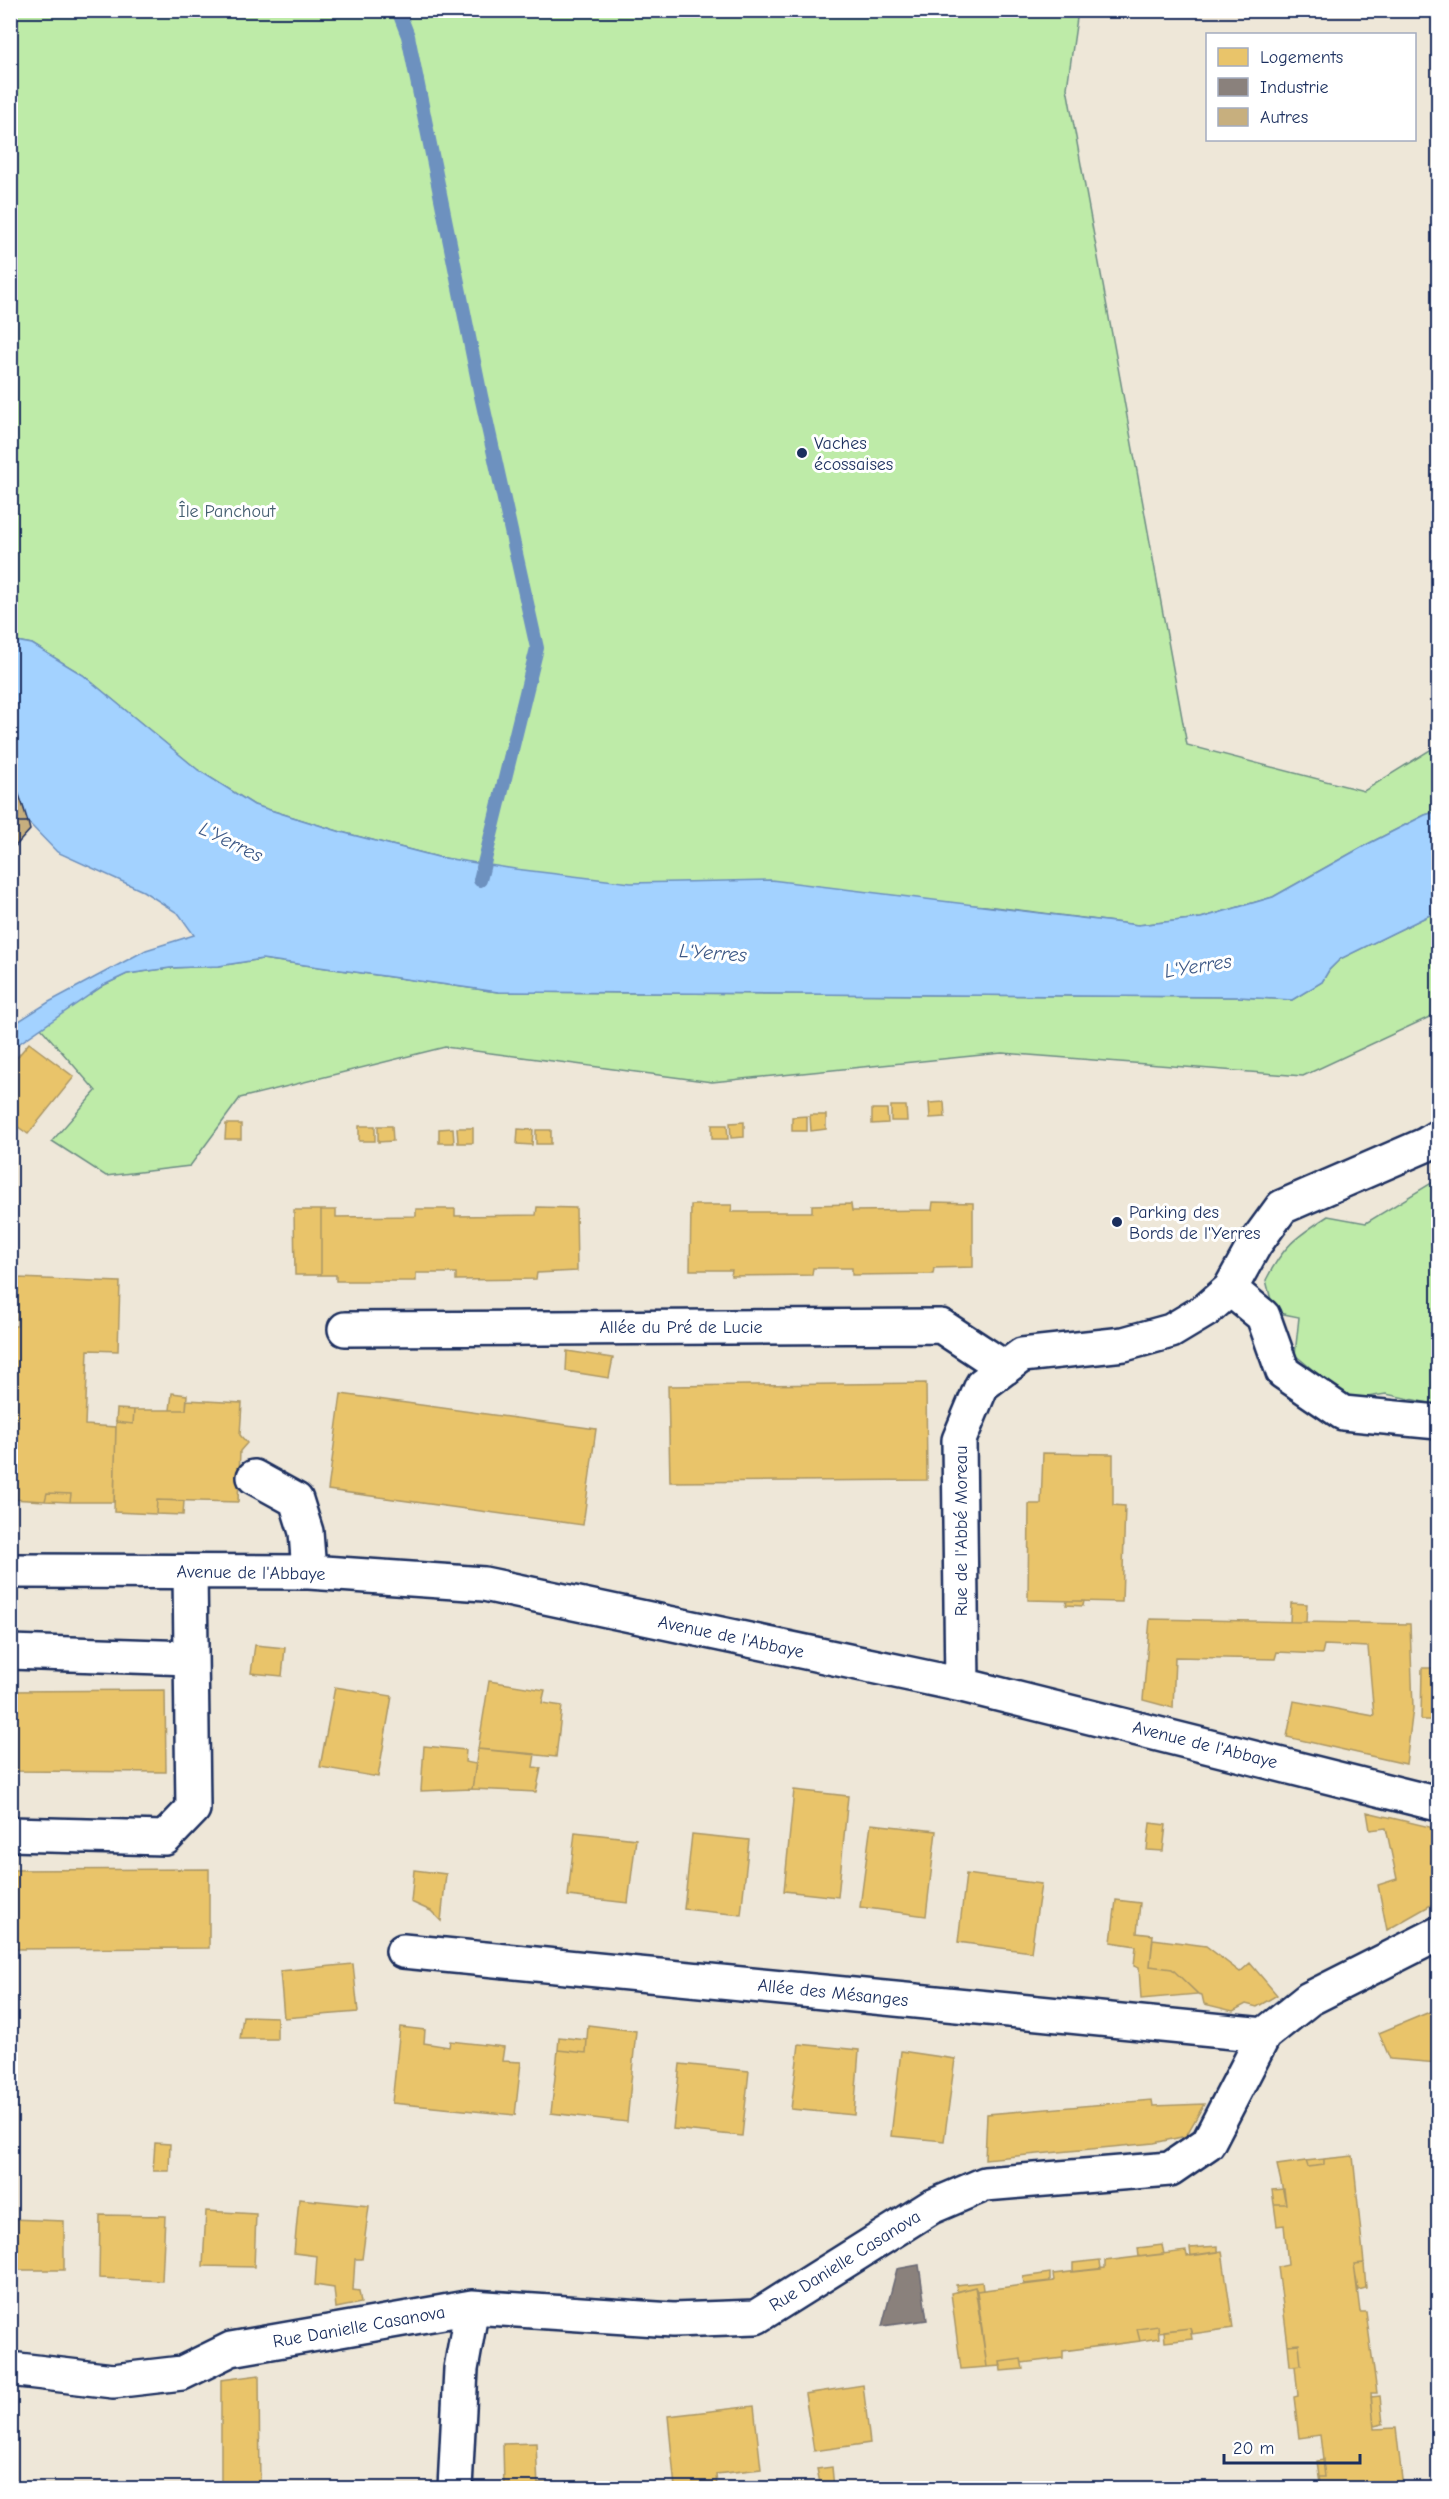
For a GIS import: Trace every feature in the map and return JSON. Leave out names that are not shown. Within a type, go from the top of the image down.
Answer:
[{"type":"street","name":"Rue de l'Abbé Moreau","points":[[962,1685],[959,1440],[982,1384],[1022,1355],[1124,1344],[1172,1331],[1206,1310],[1230,1289],[1256,1244],[1282,1207],[1425,1145],[1438,1137]]},
{"type":"street","points":[[1230,1289],[1263,1316],[1283,1372],[1343,1413],[1438,1422]]},
{"type":"street","name":"Allée du Pré de Lucie","points":[[345,1329],[941,1326],[1005,1368]]},
{"type":"street","points":[[254,1477],[296,1500],[306,1532],[309,1572]]},
{"type":"street","name":"Avenue de l'Abbaye","points":[[10,1571],[309,1572],[484,1584],[962,1685],[1438,1804]]},
{"type":"street","points":[[10,1834],[165,1838],[193,1809],[190,1572]]},
{"type":"street","points":[[10,1652],[191,1658]]},
{"type":"street","name":"Rue Danielle Casanova","points":[[10,2369],[113,2381],[182,2373],[231,2349],[472,2307],[673,2320],[756,2317],[931,2207],[985,2184],[1170,2169],[1208,2143],[1264,2035],[1309,1999],[1438,1934]]},
{"type":"street","name":"Allée des Mésanges","points":[[403,1951],[1264,2035]]},
{"type":"street","points":[[454,2488],[461,2369],[472,2307]]},
{"type":"green space","name":"Île Panchout","points":[[10,11],[1078,11],[1067,88],[1187,745],[1364,791],[1438,745],[1438,811],[1425,815],[1364,846],[1273,897],[1201,918],[1138,925],[986,906],[599,884],[438,857],[341,832],[254,805],[198,770],[83,675],[32,644],[11,640]]},
{"type":"green space","points":[[1438,911],[1438,1013],[1303,1076],[1002,1053],[712,1082],[445,1047],[240,1098],[190,1166],[106,1176],[52,1141],[96,1091],[40,1027],[104,985],[127,974],[170,968],[219,966],[262,959],[498,992],[1239,997],[1292,1000],[1322,982],[1329,970],[1340,959]]},
{"type":"green space","points":[[1438,1179],[1438,1405],[1386,1394],[1349,1400],[1295,1355],[1299,1317],[1274,1312],[1266,1280],[1278,1259],[1291,1243],[1328,1216],[1366,1223]]},
{"type":"water","name":"L'Yerres","points":[[10,640],[32,644],[83,675],[198,770],[254,805],[341,832],[438,857],[631,883],[771,880],[1138,925],[1201,918],[1273,897],[1364,846],[1425,815],[1438,811],[1438,911],[1340,959],[1329,970],[1322,982],[1292,1000],[1239,997],[498,992],[262,959],[219,966],[170,968],[127,974],[104,985],[11,1049],[11,1026],[49,1002],[146,950],[194,935],[179,914],[143,891],[57,852],[28,822],[11,828]]},
{"type":"building: Logements","points":[[29,1043],[74,1077],[28,1134],[10,1121],[10,1066]]},
{"type":"building: Logements","points":[[944,1102],[945,1117],[930,1118],[929,1103]]},
{"type":"building: Logements","points":[[891,1106],[906,1106],[907,1121],[891,1121]]},
{"type":"building: Logements","points":[[872,1109],[887,1109],[888,1123],[872,1124]]},
{"type":"building: Logements","points":[[810,1115],[826,1115],[826,1129],[811,1131]]},
{"type":"building: Logements","points":[[807,1116],[807,1131],[792,1131],[792,1117]]},
{"type":"building: Logements","points":[[744,1122],[744,1137],[731,1138],[730,1123]]},
{"type":"building: Logements","points":[[226,1124],[241,1124],[241,1139],[225,1139]]},
{"type":"building: Logements","points":[[712,1125],[727,1125],[728,1139],[712,1139]]},
{"type":"building: Logements","points":[[359,1126],[375,1126],[375,1141],[359,1141]]},
{"type":"building: Logements","points":[[378,1126],[392,1126],[393,1141],[378,1142]]},
{"type":"building: Logements","points":[[453,1128],[454,1143],[439,1143],[439,1129]]},
{"type":"building: Logements","points":[[457,1128],[473,1128],[473,1143],[458,1143]]},
{"type":"building: Logements","points":[[518,1129],[533,1130],[532,1145],[517,1144]]},
{"type":"building: Logements","points":[[536,1130],[551,1130],[551,1144],[536,1144]]},
{"type":"building: Logements","points":[[933,1202],[973,1203],[973,1267],[934,1268],[933,1274],[852,1275],[852,1268],[813,1268],[812,1275],[731,1276],[732,1270],[690,1270],[691,1205],[732,1205],[731,1212],[812,1212],[812,1205],[851,1204],[852,1211],[932,1210]]},
{"type":"building: Logements","points":[[537,1207],[576,1208],[577,1271],[537,1273],[536,1279],[456,1280],[456,1273],[416,1273],[416,1281],[336,1281],[336,1275],[321,1275],[321,1210],[336,1210],[336,1217],[416,1216],[416,1209],[455,1209],[455,1216],[536,1215]]},
{"type":"building: Logements","points":[[294,1210],[321,1210],[321,1275],[295,1275]]},
{"type":"building: Logements","points":[[18,1278],[120,1282],[118,1351],[88,1350],[85,1425],[116,1427],[114,1502],[70,1502],[71,1494],[47,1493],[45,1501],[10,1499],[10,1326],[17,1326]]},
{"type":"building: Logements","points":[[567,1351],[613,1358],[609,1378],[566,1371]]},
{"type":"building: Logements","points":[[926,1383],[927,1480],[670,1482],[668,1386]]},
{"type":"building: Logements","points":[[172,1393],[187,1395],[186,1410],[170,1410]]},
{"type":"building: Logements","points":[[341,1394],[596,1429],[583,1525],[328,1490]]},
{"type":"building: Logements","points":[[187,1400],[242,1403],[240,1435],[247,1443],[240,1451],[238,1502],[157,1500],[156,1514],[114,1512],[116,1422],[133,1424],[134,1410],[186,1410]]},
{"type":"building: Logements","points":[[117,1409],[134,1410],[133,1424],[116,1422]]},
{"type":"building: Logements","points":[[1043,1453],[1113,1454],[1113,1505],[1125,1506],[1122,1602],[1028,1600],[1029,1504],[1041,1504]]},
{"type":"building: Logements","points":[[47,1493],[71,1494],[70,1502],[45,1501]]},
{"type":"building: Logements","points":[[157,1500],[184,1501],[183,1515],[156,1514]]},
{"type":"building: Logements","points":[[1067,1601],[1084,1601],[1083,1606],[1066,1605]]},
{"type":"building: Logements","points":[[1291,1603],[1307,1604],[1306,1622],[1290,1622]]},
{"type":"building: Logements","points":[[1150,1619],[1410,1624],[1413,1708],[1406,1764],[1287,1737],[1294,1701],[1374,1716],[1368,1647],[1324,1645],[1322,1654],[1277,1652],[1275,1659],[1175,1657],[1173,1708],[1143,1700]]},
{"type":"building: Logements","points":[[255,1645],[285,1648],[282,1676],[251,1673]]},
{"type":"building: Logements","points":[[1422,1668],[1438,1668],[1438,1720],[1421,1720]]},
{"type":"building: Logements","points":[[489,1681],[545,1690],[542,1703],[562,1706],[556,1757],[478,1749]]},
{"type":"building: Logements","points":[[335,1687],[392,1696],[378,1777],[320,1767]]},
{"type":"building: Logements","points":[[165,1690],[166,1772],[10,1771],[10,1691]]},
{"type":"building: Logements","points":[[424,1746],[466,1750],[465,1762],[476,1764],[472,1789],[421,1791]]},
{"type":"building: Logements","points":[[478,1749],[535,1754],[533,1767],[541,1768],[536,1792],[472,1789]]},
{"type":"building: Logements","points":[[794,1790],[848,1796],[838,1897],[784,1891]]},
{"type":"building: Logements","points":[[1367,1812],[1438,1829],[1438,1901],[1387,1930],[1378,1885],[1397,1879],[1386,1828],[1370,1830]]},
{"type":"building: Logements","points":[[1150,1823],[1166,1825],[1163,1851],[1147,1850]]},
{"type":"building: Logements","points":[[871,1824],[936,1831],[926,1916],[860,1907]]},
{"type":"building: Logements","points":[[575,1832],[636,1839],[628,1903],[568,1896]]},
{"type":"building: Logements","points":[[692,1834],[749,1840],[741,1915],[684,1909]]},
{"type":"building: Logements","points":[[209,1869],[209,1948],[10,1949],[10,1870]]},
{"type":"building: Logements","points":[[414,1870],[446,1874],[441,1921],[431,1911],[411,1902]]},
{"type":"building: Logements","points":[[966,1874],[1041,1884],[1031,1952],[958,1942]]},
{"type":"building: Logements","points":[[1116,1900],[1140,1903],[1137,1933],[1153,1935],[1150,1966],[1172,1969],[1198,1994],[1141,1999],[1139,1968],[1134,1966],[1136,1946],[1111,1942]]},
{"type":"building: Logements","points":[[1153,1939],[1206,1946],[1240,1972],[1250,1963],[1277,1995],[1257,2007],[1246,2004],[1233,2011],[1204,2004],[1202,1995],[1198,1994],[1172,1969],[1150,1966]]},
{"type":"building: Logements","points":[[353,1964],[358,2012],[284,2018],[280,1971]]},
{"type":"building: Logements","points":[[1432,2011],[1438,2024],[1438,2049],[1436,2050],[1438,2063],[1390,2059],[1379,2033]]},
{"type":"building: Logements","points":[[243,2016],[277,2017],[277,2039],[240,2039]]},
{"type":"building: Logements","points":[[588,2025],[636,2031],[627,2122],[551,2113],[558,2050],[586,2053]]},
{"type":"building: Logements","points":[[400,2027],[425,2030],[424,2043],[449,2047],[450,2041],[504,2047],[502,2061],[521,2062],[515,2115],[392,2103]]},
{"type":"building: Logements","points":[[559,2037],[587,2040],[586,2053],[558,2050]]},
{"type":"building: Logements","points":[[799,2044],[859,2050],[854,2115],[791,2109]]},
{"type":"building: Logements","points":[[901,2051],[955,2059],[944,2141],[891,2136]]},
{"type":"building: Logements","points":[[680,2064],[749,2071],[742,2136],[673,2129]]},
{"type":"building: Logements","points":[[1152,2100],[1153,2106],[1204,2104],[1186,2136],[1154,2143],[985,2159],[987,2114]]},
{"type":"building: Logements","points":[[155,2143],[170,2144],[169,2171],[153,2171]]},
{"type":"building: Logements","points":[[1353,2156],[1364,2263],[1354,2264],[1360,2312],[1366,2312],[1377,2393],[1371,2393],[1374,2429],[1396,2428],[1403,2488],[1321,2488],[1319,2477],[1325,2477],[1320,2435],[1299,2438],[1294,2397],[1298,2396],[1295,2366],[1301,2365],[1299,2344],[1288,2345],[1278,2267],[1288,2265],[1284,2225],[1277,2226],[1274,2204],[1286,2204],[1277,2165],[1306,2161],[1308,2167],[1324,2165],[1324,2159]]},
{"type":"building: Logements","points":[[1324,2159],[1324,2165],[1308,2167],[1306,2161]]},
{"type":"building: Logements","points":[[1284,2189],[1286,2204],[1274,2204],[1272,2190]]},
{"type":"building: Logements","points":[[299,2199],[369,2206],[362,2259],[355,2259],[353,2290],[359,2291],[361,2303],[336,2308],[334,2288],[315,2285],[317,2256],[294,2253]]},
{"type":"building: Logements","points":[[206,2211],[256,2214],[254,2267],[203,2266]]},
{"type":"building: Logements","points":[[100,2215],[165,2216],[162,2281],[99,2278]]},
{"type":"building: Logements","points":[[10,2219],[64,2221],[64,2270],[10,2270]]},
{"type":"building: Logements","points":[[1162,2245],[1164,2254],[1139,2257],[1138,2248]]},
{"type":"building: Logements","points":[[1218,2246],[1218,2252],[1191,2256],[1190,2248]]},
{"type":"building: Logements","points":[[1186,2251],[1187,2256],[1222,2251],[1233,2328],[1192,2334],[1190,2328],[1159,2332],[1158,2326],[1137,2329],[1140,2341],[1063,2351],[1063,2358],[1022,2363],[1021,2359],[1000,2362],[1001,2366],[987,2367],[977,2291],[1054,2281],[1053,2274],[1105,2268],[1105,2261]]},
{"type":"building: Logements","points":[[1100,2260],[1101,2269],[1073,2272],[1073,2263]]},
{"type":"building: Logements","points":[[1364,2263],[1366,2288],[1358,2290],[1354,2264]]},
{"type":"building: Logements","points":[[1050,2273],[1050,2281],[1024,2284],[1023,2277]]},
{"type":"building: Logements","points":[[982,2282],[983,2290],[977,2291],[975,2287],[957,2292],[956,2285]]},
{"type":"building: Logements","points":[[975,2287],[987,2367],[961,2369],[951,2293]]},
{"type":"building: Logements","points":[[1158,2326],[1159,2338],[1140,2341],[1137,2329]]},
{"type":"building: Logements","points":[[1190,2328],[1192,2339],[1165,2342],[1164,2331]]},
{"type":"building: Logements","points":[[1299,2344],[1301,2365],[1290,2366],[1288,2345]]},
{"type":"building: Logements","points":[[1021,2359],[1023,2369],[1001,2371],[1000,2362]]},
{"type":"building: Logements","points":[[259,2375],[260,2488],[221,2488],[221,2380]]},
{"type":"building: Logements","points":[[863,2385],[870,2443],[814,2451],[805,2394]]},
{"type":"building: Logements","points":[[1380,2396],[1383,2424],[1374,2426],[1371,2397]]},
{"type":"building: Logements","points":[[754,2406],[761,2469],[716,2474],[717,2488],[675,2488],[668,2416]]},
{"type":"building: Logements","points":[[536,2443],[538,2488],[504,2488],[503,2444]]},
{"type":"building: Logements","points":[[1323,2460],[1325,2477],[1319,2477],[1317,2461]]},
{"type":"building: Logements","points":[[832,2467],[834,2488],[821,2488],[817,2469]]},
{"type":"building: Logements","points":[[611,2480],[611,2488],[538,2488],[538,2483]]},
{"type":"building: Industrie","points":[[919,2265],[927,2320],[882,2326],[897,2269]]},
{"type":"building: Autres","points":[[10,769],[23,806],[28,822],[10,822]]},
{"type":"building: Autres","points":[[10,822],[28,822],[30,830],[10,852]]},
{"type":"waterway","points":[[398,10],[408,36],[481,396],[537,648],[480,880]]},
{"type":"place","name":"Vaches écossaises","points":[[802,453]]},
{"type":"place","name":"Parking des Bords de l'Yerres","points":[[1117,1222]]}]
